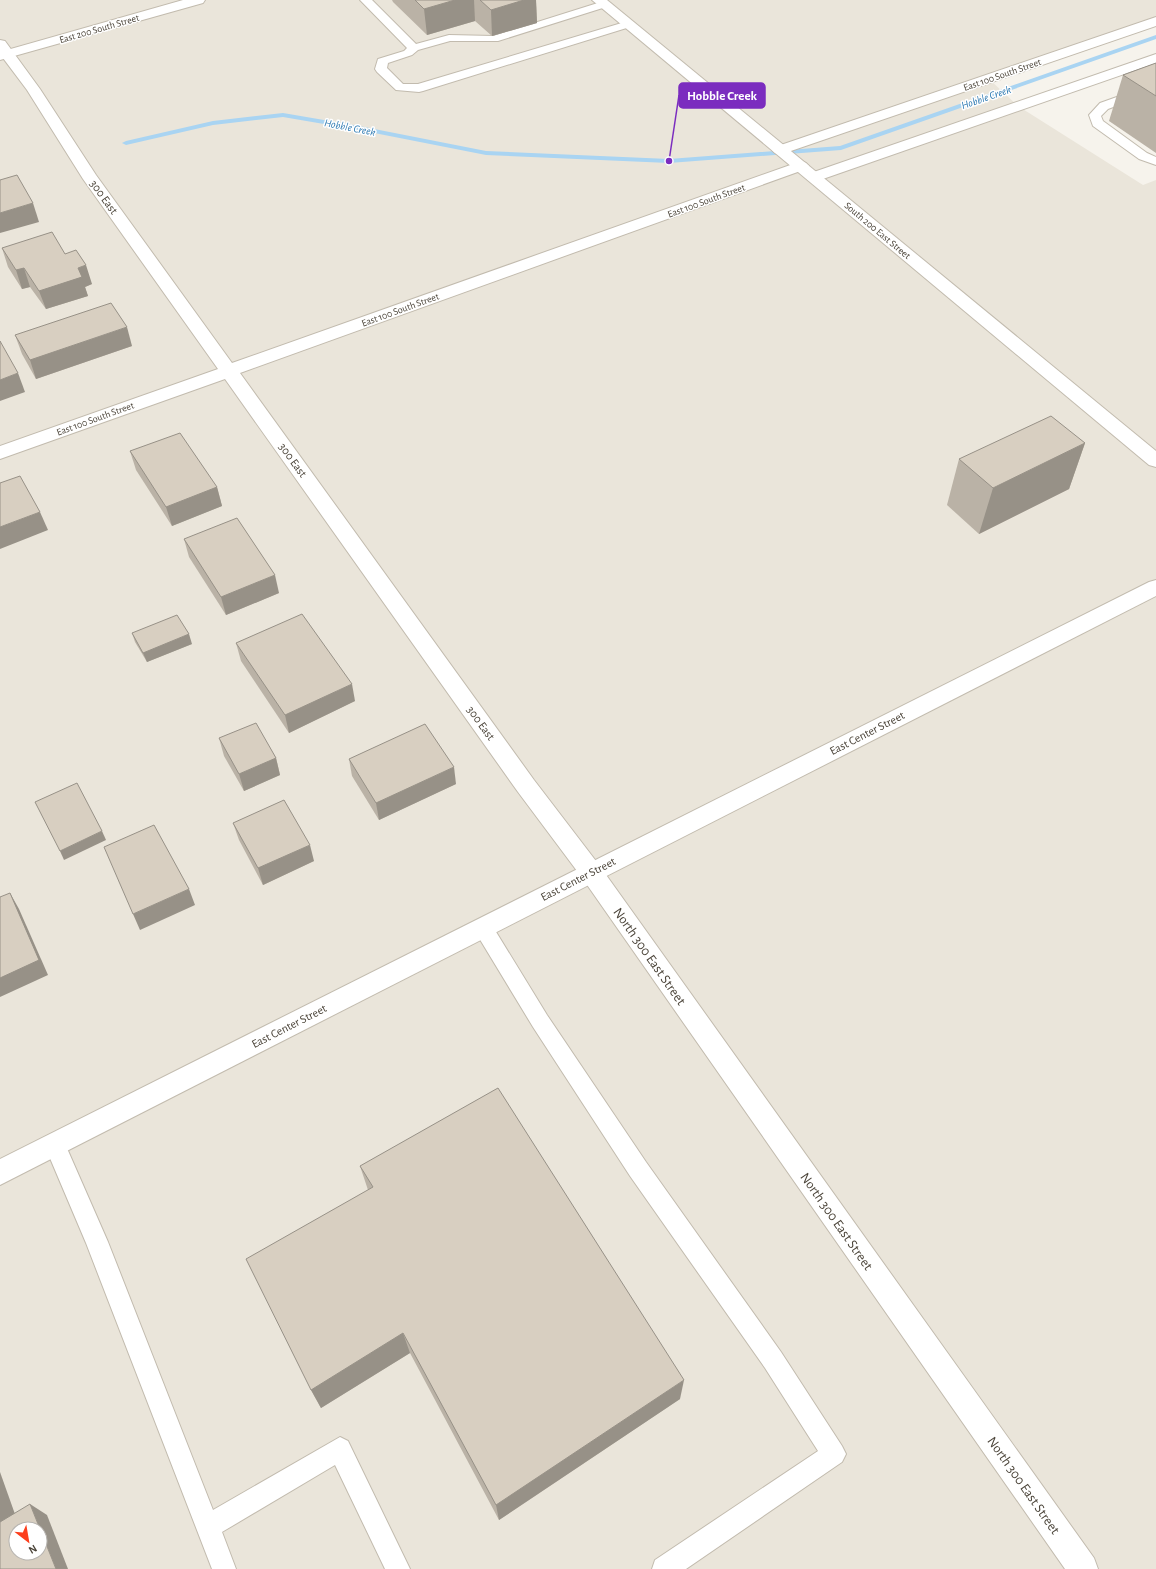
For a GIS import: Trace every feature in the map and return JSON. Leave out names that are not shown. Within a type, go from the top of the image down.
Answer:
[{"type":"street","name":"East 200 South Street","points":[[2,51],[198,0]]},
{"type":"street","name":"South 200 East Street","points":[[602,2],[1156,461]]},
{"type":"street","name":"East 100 South Street","points":[[780,150],[834,133],[1156,21]]},
{"type":"street","name":"300 East","points":[[2,51],[33,89],[89,176],[526,786],[591,872]]},
{"type":"street","points":[[814,177],[1156,58]]},
{"type":"street","name":"East 100 South Street","points":[[0,453],[799,165]]},
{"type":"street","name":"East Center Street","points":[[0,1172],[1156,587]]},
{"type":"street","name":"North 300 East Street","points":[[591,872],[1083,1569]]},
{"type":"lane","points":[[366,0],[414,48]]},
{"type":"lane","points":[[602,2],[494,39],[449,38],[414,48],[408,53],[382,61],[381,69],[400,86],[419,88],[629,24]]},
{"type":"lane","points":[[1156,87],[1104,106],[1096,114],[1097,123],[1144,156],[1156,161]]},
{"type":"lane","points":[[483,928],[540,1021],[638,1169],[773,1360],[834,1454],[664,1569]]},
{"type":"lane","points":[[55,1144],[97,1242],[224,1569]]},
{"type":"lane","points":[[208,1527],[340,1449],[398,1569]]},
{"type":"shaded area","points":[[0,0],[1156,0],[1156,19],[989,79],[1018,106],[1143,185],[1156,180],[1156,1569],[0,1569]]},
{"type":"building","points":[[415,0],[455,0],[424,9]]},
{"type":"building","points":[[480,0],[524,0],[491,10]]},
{"type":"building","points":[[1156,63],[1156,96],[1123,75]]},
{"type":"building","points":[[17,175],[33,203],[0,213],[0,180]]},
{"type":"building","points":[[52,232],[65,254],[76,250],[86,265],[78,268],[82,277],[39,291],[24,268],[16,270],[2,248]]},
{"type":"building","points":[[111,303],[127,327],[30,360],[15,335]]},
{"type":"building","points":[[0,341],[18,373],[0,380]]},
{"type":"building","points":[[1051,416],[1085,443],[993,488],[959,459]]},
{"type":"building","points":[[180,433],[217,487],[166,507],[130,451]]},
{"type":"building","points":[[20,476],[40,512],[0,527],[0,483]]},
{"type":"building","points":[[237,518],[275,575],[221,597],[184,539]]},
{"type":"building","points":[[302,614],[352,684],[285,715],[236,643]]},
{"type":"building","points":[[177,615],[189,634],[143,653],[132,633]]},
{"type":"building","points":[[256,723],[276,758],[239,774],[219,738]]},
{"type":"building","points":[[425,724],[454,767],[376,803],[349,759]]},
{"type":"building","points":[[77,783],[102,831],[60,851],[35,802]]},
{"type":"building","points":[[284,800],[310,845],[258,868],[233,823]]},
{"type":"building","points":[[154,825],[189,889],[133,914],[104,847]]},
{"type":"building","points":[[10,893],[39,960],[0,978],[0,897]]},
{"type":"building","points":[[498,1088],[684,1380],[496,1505],[403,1333],[311,1390],[246,1259],[373,1187],[360,1166]]},
{"type":"building","points":[[30,1504],[37,1521],[8,1521],[8,1561],[48,1561],[48,1549],[56,1569],[0,1569],[0,1522]]},
{"type":"waterway","name":"Hobble Creek","points":[[126,143],[213,123],[283,115],[359,128],[486,153],[669,161],[841,148],[1156,37]]},
{"type":"place","name":"Hobble Creek","points":[[669,161]]}]
